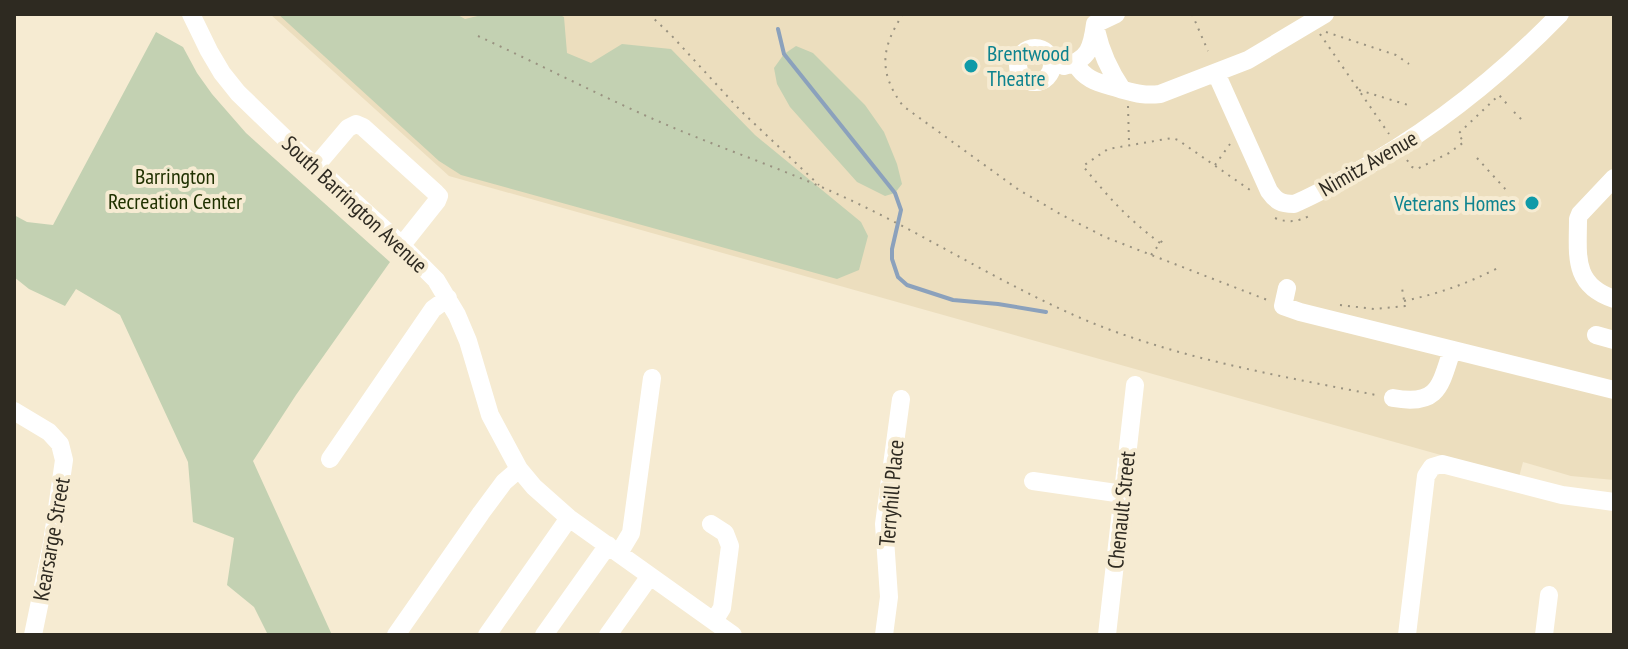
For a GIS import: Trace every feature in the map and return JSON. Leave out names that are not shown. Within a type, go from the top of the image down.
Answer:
[{"type":"street","name":"South Barrington Avenue","points":[[191,14],[222,73],[238,93],[436,280],[457,315],[490,415],[519,469],[551,504],[569,518],[733,635]]},
{"type":"street","points":[[1091,19],[1116,14]]},
{"type":"street","points":[[1075,63],[1092,80],[1130,93],[1145,96],[1160,94],[1248,60],[1301,21],[1325,14]]},
{"type":"street","name":"Nimitz Avenue","points":[[1216,73],[1269,191],[1282,204],[1294,204],[1370,165],[1430,127],[1514,59],[1560,14]]},
{"type":"street","points":[[1051,69],[1075,63],[1089,50],[1093,43],[1091,19]]},
{"type":"street","points":[[1091,19],[1102,54],[1122,89]]},
{"type":"street","points":[[315,167],[348,128],[356,124],[363,127],[439,196],[402,245]]},
{"type":"street","points":[[1614,178],[1578,219],[1578,266],[1587,282],[1601,294],[1614,299]]},
{"type":"street","points":[[1285,297],[1300,312],[1614,390]]},
{"type":"street","points":[[330,459],[433,309],[448,298]]},
{"type":"street","points":[[1393,398],[1406,400],[1433,395],[1452,350]]},
{"type":"street","points":[[544,635],[614,549],[631,533],[652,378]]},
{"type":"street","name":"Chenault Street","points":[[1107,635],[1135,385]]},
{"type":"street","name":"Terryhill Place","points":[[884,635],[889,597],[884,524],[901,399]]},
{"type":"street","name":"Kearsarge Street","points":[[14,411],[49,432],[60,444],[64,460],[33,635]]},
{"type":"street","points":[[1407,635],[1426,476],[1432,467],[1442,464],[1562,495],[1614,502]]},
{"type":"street","points":[[396,635],[481,513],[519,469]]},
{"type":"street","points":[[1033,481],[1123,494]]},
{"type":"street","points":[[487,635],[569,518]]},
{"type":"street","points":[[711,524],[725,533],[730,546],[722,608],[714,621]]},
{"type":"street","points":[[608,635],[650,576]]},
{"type":"street","points":[[1544,635],[1549,595]]},
{"type":"path","points":[[649,14],[740,110],[820,186]]},
{"type":"path","points":[[903,14],[891,33],[885,52],[885,72],[892,91],[903,106],[1019,190],[1105,237],[1151,255],[1285,297]]},
{"type":"path","points":[[1192,14],[1208,51]]},
{"type":"path","points":[[1393,139],[1318,30],[1396,55],[1409,64]]},
{"type":"path","points":[[478,36],[671,127],[820,186],[1089,321],[1192,356],[1393,398]]},
{"type":"path","points":[[1358,90],[1408,105]]},
{"type":"path","points":[[1404,155],[1417,169],[1465,143],[1458,134],[1499,95],[1507,104]]},
{"type":"path","points":[[1128,107],[1129,144]]},
{"type":"path","points":[[1514,112],[1522,120]]},
{"type":"path","points":[[1215,166],[1235,137]]},
{"type":"path","points":[[1160,243],[1126,216],[1083,166],[1108,149],[1172,138],[1254,194]]},
{"type":"path","points":[[1477,158],[1508,192]]},
{"type":"path","points":[[1272,215],[1296,222],[1309,216]]},
{"type":"path","points":[[1151,255],[1165,237]]},
{"type":"path","points":[[1404,301],[1444,292],[1500,267]]},
{"type":"path","points":[[1331,304],[1374,309],[1405,306],[1402,288]]},
{"type":"shaded area","points":[[270,14],[1614,14],[1614,480],[1571,476],[1523,462],[1519,477],[449,176]]},
{"type":"green space","points":[[278,14],[456,14],[465,19],[486,14],[558,14],[564,17],[567,53],[591,63],[622,44],[671,49],[755,135],[861,222],[868,236],[859,270],[837,279],[461,175],[439,161]]},
{"type":"green space","name":"Barrington Recreation Center","points":[[156,32],[183,47],[212,94],[246,133],[390,262],[253,461],[332,635],[268,635],[254,607],[227,585],[234,538],[193,522],[188,462],[120,315],[76,289],[65,306],[29,289],[14,277],[14,215],[27,222],[53,225]]},
{"type":"green space","points":[[796,46],[813,53],[865,105],[884,132],[902,184],[895,193],[885,196],[857,182],[790,107],[777,84],[774,68],[784,54]]},
{"type":"waterway","points":[[778,29],[784,54],[895,193],[901,210],[892,249],[898,277],[907,285],[953,300],[1046,312]]},
{"type":"place","name":"Brentwood Theatre","points":[[971,66]]},
{"type":"place","name":"Veterans Homes","points":[[1532,203]]}]
